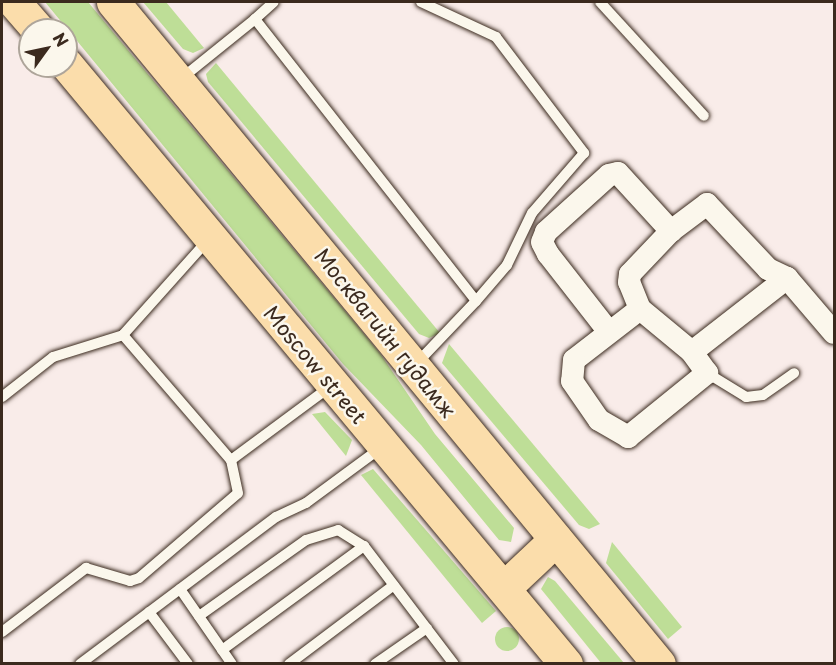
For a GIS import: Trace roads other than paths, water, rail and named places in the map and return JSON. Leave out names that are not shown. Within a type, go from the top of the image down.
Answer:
[{"type":"highway","points":[[14,2],[28,18]]},
{"type":"highway","name":"Москвагийн гудамж","points":[[112,2],[659,663]]},
{"type":"highway","name":"Moscow street","points":[[78,78],[566,663]]},
{"type":"highway","points":[[504,588],[555,539]]},
{"type":"street","points":[[609,332],[548,254],[542,242],[546,232],[609,175],[618,173],[671,231]]},
{"type":"street","points":[[640,309],[574,360],[572,381],[599,420],[628,438],[707,374],[692,351],[640,309],[630,274],[671,231],[707,204],[768,269],[787,279],[834,333]]},
{"type":"street","points":[[692,351],[787,279]]},
{"type":"lane","points":[[179,81],[274,2]]},
{"type":"lane","points":[[414,366],[507,265],[532,213],[584,153],[496,37],[421,2]]},
{"type":"lane","points":[[600,2],[704,116]]},
{"type":"lane","points":[[255,19],[476,301]]},
{"type":"lane","points":[[2,397],[53,357],[123,335],[210,238]]},
{"type":"lane","points":[[2,632],[86,568],[130,581],[139,578],[238,493],[231,460],[123,335]]},
{"type":"lane","points":[[707,374],[746,397],[763,395],[794,373]]},
{"type":"lane","points":[[231,460],[333,384]]},
{"type":"lane","points":[[80,663],[180,589],[384,445]]},
{"type":"lane","points":[[199,616],[306,540],[338,530],[364,546],[454,663]]},
{"type":"lane","points":[[222,650],[364,546]]},
{"type":"lane","points":[[289,663],[394,585]]},
{"type":"lane","points":[[180,589],[232,663]]},
{"type":"lane","points":[[149,612],[188,663]]},
{"type":"lane","points":[[375,663],[427,628]]}]
